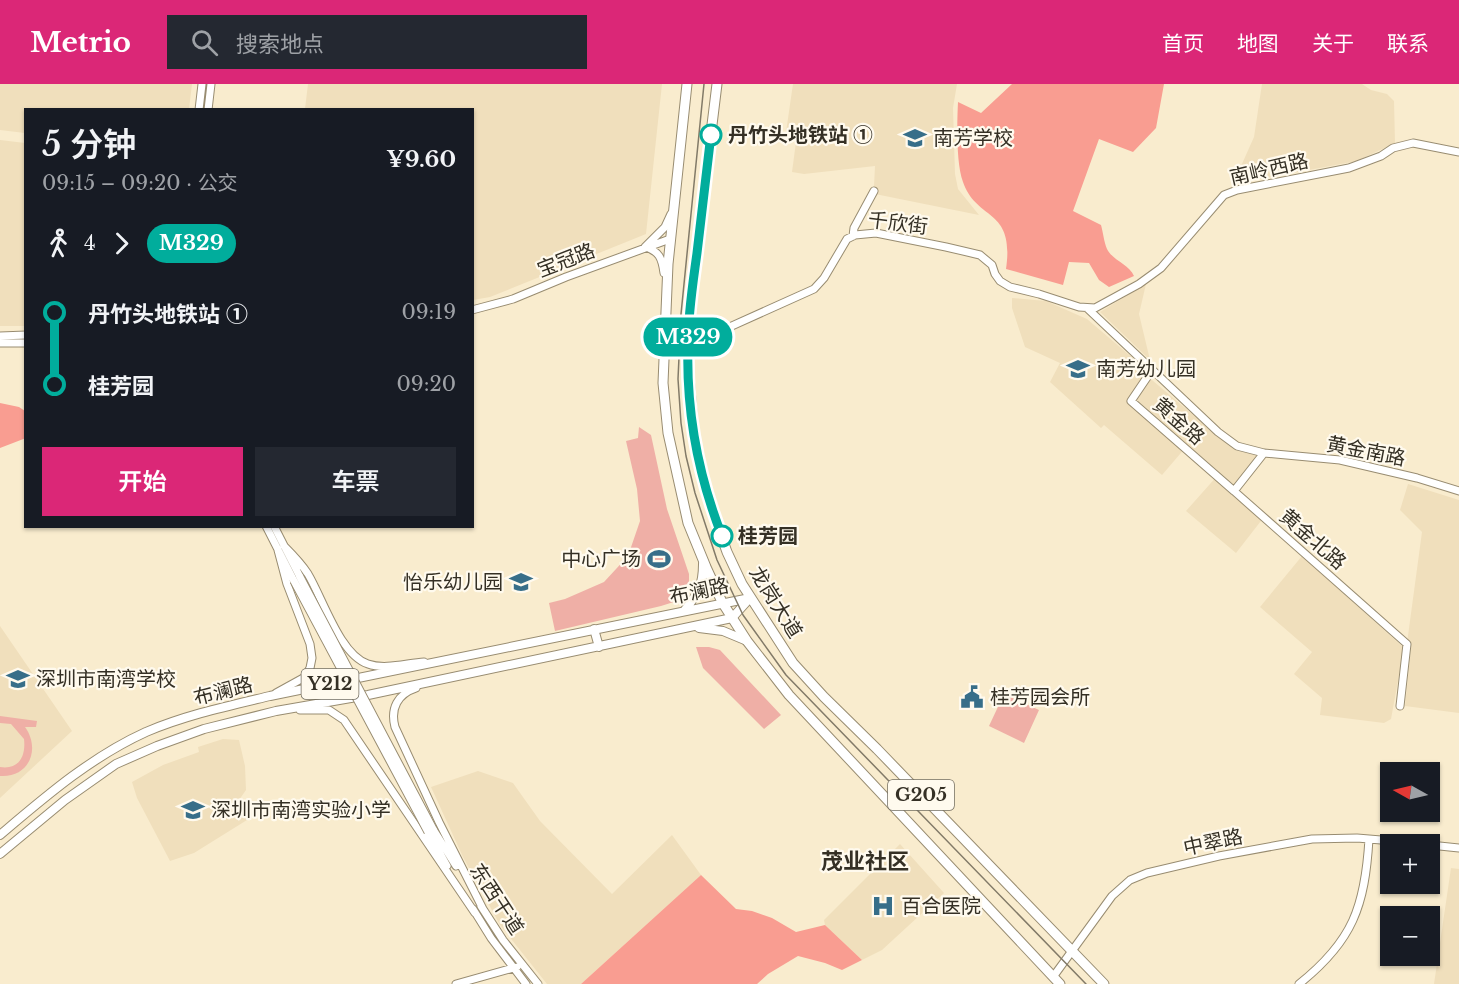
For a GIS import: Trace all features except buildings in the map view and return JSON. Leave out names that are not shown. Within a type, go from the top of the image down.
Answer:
[{"type":"highway","name":"G205","points":[[687,84],[666,287],[663,383],[668,433],[688,523],[722,602],[747,641],[789,695],[1057,981]]},
{"type":"highway","name":"龙岗大道","points":[[717,84],[690,304],[688,342],[693,426],[701,471],[713,513],[728,552],[750,598],[793,663],[1104,984]]},
{"type":"main road","points":[[684,611],[703,583],[703,559]]},
{"type":"main road","name":"布澜路","points":[[2,832],[85,766],[135,738],[199,713],[270,696],[750,598]]},
{"type":"main road","name":"布澜路","points":[[0,854],[65,800],[116,764],[204,729],[276,711],[368,695],[732,618],[750,598]]},
{"type":"main road","points":[[691,627],[723,631],[747,641]]},
{"type":"main road","points":[[594,629],[599,647]]},
{"type":"street","points":[[199,108],[202,84]]},
{"type":"street","points":[[208,108],[211,84]]},
{"type":"street","name":"南岭西路","points":[[1087,308],[1095,308],[1109,302],[1161,268],[1224,195],[1237,190],[1349,168],[1382,156],[1394,148],[1413,143],[1459,152]]},
{"type":"street","points":[[853,236],[854,228],[874,191]]},
{"type":"street","points":[[666,287],[662,260],[654,250],[645,247],[665,227],[670,218],[675,196]]},
{"type":"street","name":"千欣街","points":[[688,342],[714,334],[814,289],[824,278],[847,239],[876,233],[968,252],[986,259],[992,265],[1000,281],[1010,287],[1087,308]]},
{"type":"street","name":"宝冠路","points":[[474,309],[513,299],[670,239]]},
{"type":"street","points":[[1087,308],[1152,370]]},
{"type":"street","points":[[0,336],[24,335]]},
{"type":"street","points":[[0,343],[24,343]]},
{"type":"street","name":"黄金南路","points":[[1152,370],[1218,432],[1237,446],[1264,453],[1340,460],[1417,478],[1459,491]]},
{"type":"street","name":"黄金路","points":[[1152,370],[1131,400],[1234,491]]},
{"type":"street","points":[[1234,491],[1264,453]]},
{"type":"street","name":"黄金北路","points":[[1234,491],[1407,644],[1400,706]]},
{"type":"street","points":[[267,528],[281,548],[430,831]]},
{"type":"street","points":[[270,696],[302,680],[309,673],[312,663],[310,644],[287,584],[281,548],[275,528]]},
{"type":"street","points":[[281,548],[301,563],[345,645],[359,660],[367,664],[383,666],[450,659]]},
{"type":"street","points":[[452,677],[404,692],[395,706],[394,720],[439,822],[483,909]]},
{"type":"street","points":[[276,711],[320,708],[335,712],[344,720],[475,913]]},
{"type":"street","points":[[28,812],[38,823]]},
{"type":"street","name":"东西干道","points":[[430,831],[523,966],[538,984]]},
{"type":"street","name":"东西干道","points":[[430,831],[475,913],[526,984]]},
{"type":"street","name":"中翠路","points":[[1057,981],[1071,950],[1112,896],[1130,880],[1147,873],[1219,856],[1312,839],[1380,840]]},
{"type":"street","points":[[1299,984],[1319,968],[1347,933],[1361,903],[1367,874],[1369,839]]},
{"type":"street","name":"中翠路","points":[[1440,845],[1459,848]]},
{"type":"street","points":[[456,984],[523,966]]},
{"type":"shaded area","points":[[0,84],[192,84],[189,108],[24,108],[24,133],[0,130]]},
{"type":"shaded area","points":[[308,84],[662,84],[646,234],[490,297],[474,300],[474,108],[305,108]]},
{"type":"shaded area","points":[[793,84],[957,84],[953,108],[955,174],[958,189],[979,215],[875,194],[871,190],[874,186],[875,166],[804,174],[792,172],[796,142],[785,139]]},
{"type":"shaded area","points":[[1012,84],[1164,84],[1156,128],[1133,152],[1099,139],[1073,211],[1101,225],[1107,249],[1113,257],[1129,268],[1134,276],[1109,287],[1099,280],[1089,263],[1069,262],[1063,285],[1006,269],[1005,235],[993,217],[969,195],[963,182],[957,131],[958,102],[981,113]]},
{"type":"shaded area","points":[[1262,84],[1362,84],[1371,90],[1387,94],[1394,101],[1395,143],[1357,161],[1233,184],[1254,137]]},
{"type":"shaded area","points":[[0,140],[24,143],[24,326],[0,326]]},
{"type":"shaded area","points":[[1146,284],[1139,314],[1150,360],[1100,312]]},
{"type":"shaded area","points":[[1012,298],[1046,301],[1087,319],[1148,371],[1146,375],[1235,450],[1259,456],[1233,487],[1264,517],[1236,553],[1186,511],[1218,475],[1186,447],[1162,475],[1104,425],[1101,428],[1050,382],[1060,363],[1025,347],[1012,308]]},
{"type":"shaded area","points":[[0,403],[19,407],[24,410],[24,439],[0,448]]},
{"type":"shaded area","points":[[639,427],[651,435],[667,509],[689,574],[689,587],[680,600],[555,631],[549,603],[565,599],[604,582],[628,556],[640,521],[637,489],[626,441],[638,438]]},
{"type":"shaded area","points":[[1408,484],[1459,500],[1459,713],[1405,706],[1411,647],[1407,643],[1422,532],[1400,510]]},
{"type":"shaded area","points":[[1302,556],[1404,648],[1391,719],[1384,723],[1320,715],[1322,698],[1294,674],[1312,652],[1260,607]]},
{"type":"shaded area","name":"深圳市南湾学校","points":[[0,626],[72,731],[0,798]]},
{"type":"shaded area","points":[[696,647],[720,650],[781,715],[764,729],[703,668]]},
{"type":"shaded area","points":[[1004,694],[1039,710],[1024,743],[989,726]]},
{"type":"shaded area","points":[[0,716],[37,721],[36,727],[25,727],[30,736],[32,753],[25,767],[10,775],[0,776],[0,767],[12,766],[20,760],[24,751],[24,739],[11,724],[0,723]]},
{"type":"shaded area","name":"深圳市南湾实验小学","points":[[223,739],[239,740],[245,766],[246,790],[239,800],[247,820],[194,853],[170,861],[137,798],[132,782],[163,765],[199,752],[198,747]]},
{"type":"shaded area","points":[[478,771],[513,783],[540,821],[612,894],[672,835],[701,875],[581,984],[547,984],[500,925],[463,857],[431,787]]},
{"type":"shaded area","name":"百合医院","points":[[900,844],[944,893],[882,950],[862,960],[825,925],[824,920]]},
{"type":"shaded area","points":[[1451,868],[1459,869],[1459,984],[1434,984],[1437,966],[1440,966],[1440,943]]},
{"type":"shaded area","points":[[701,875],[736,909],[752,911],[772,918],[796,932],[825,925],[862,960],[842,970],[798,956],[768,974],[757,984],[581,984]]},
{"type":"railway","points":[[704,84],[681,314],[678,379],[686,456],[695,493],[717,560],[743,615],[786,675],[1086,984]]},
{"type":"bus line","name":"M329","points":[[711,135],[690,304],[688,364],[693,426],[701,471],[722,536]]},
{"type":"place","name":"丹竹头地铁站 ①","points":[[711,135]]},
{"type":"place","name":"南芳学校","points":[[915,138]]},
{"type":"place","name":"南芳幼儿园","points":[[1078,369]]},
{"type":"place","name":"桂芳园","points":[[722,536]]},
{"type":"place","name":"中心广场","points":[[659,559]]},
{"type":"place","name":"怡乐幼儿园","points":[[521,582]]},
{"type":"place","name":"深圳市南湾学校","points":[[18,679]]},
{"type":"place","name":"桂芳园会所","points":[[972,697]]},
{"type":"place","name":"深圳市南湾实验小学","points":[[193,810]]},
{"type":"place","name":"百合医院","points":[[883,906]]},
{"type":"district","name":"茂业社区","points":[[865,861]]}]
